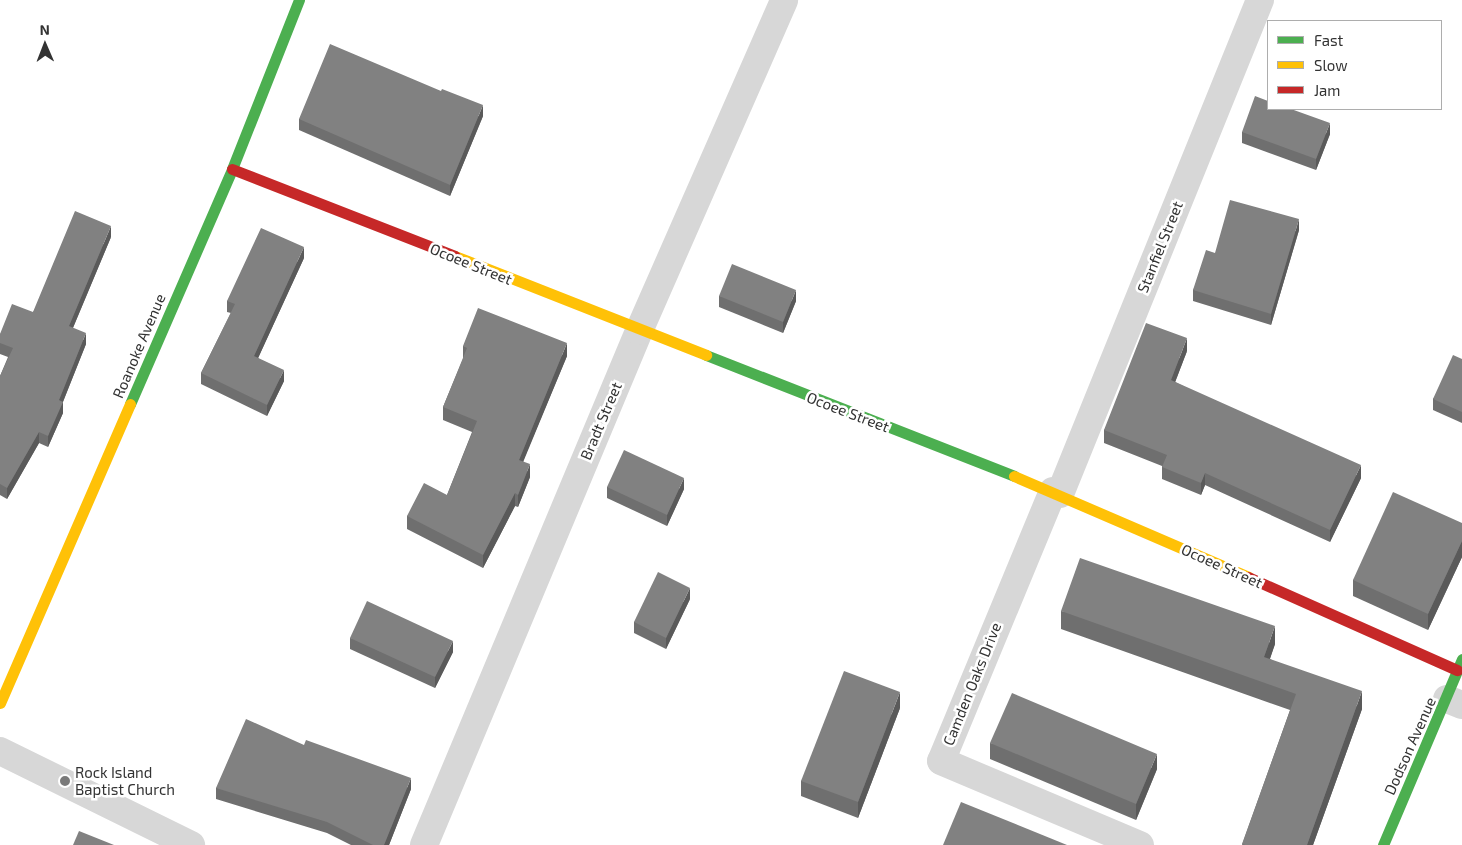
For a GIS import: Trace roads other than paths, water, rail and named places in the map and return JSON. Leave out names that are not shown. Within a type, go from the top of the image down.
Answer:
[{"type":"street","name":"Roanoke Avenue","points":[[0,703],[232,169],[299,0]]},
{"type":"street","name":"Bradt Street","points":[[424,845],[639,330],[784,0]]},
{"type":"street","name":"Stanfiel Street","points":[[1056,492],[1260,0]]},
{"type":"street","name":"Ocoee Street","points":[[232,169],[1056,492],[1457,670]]},
{"type":"street","name":"Camden Oaks Drive","points":[[1056,492],[941,761],[1140,845]]},
{"type":"street","name":"Dodson Avenue","points":[[1383,845],[1454,702],[1457,670],[1462,659]]},
{"type":"street","points":[[0,751],[191,845]]},
{"type":"place","name":"Rock Island Baptist Church","points":[[65,781]]}]
